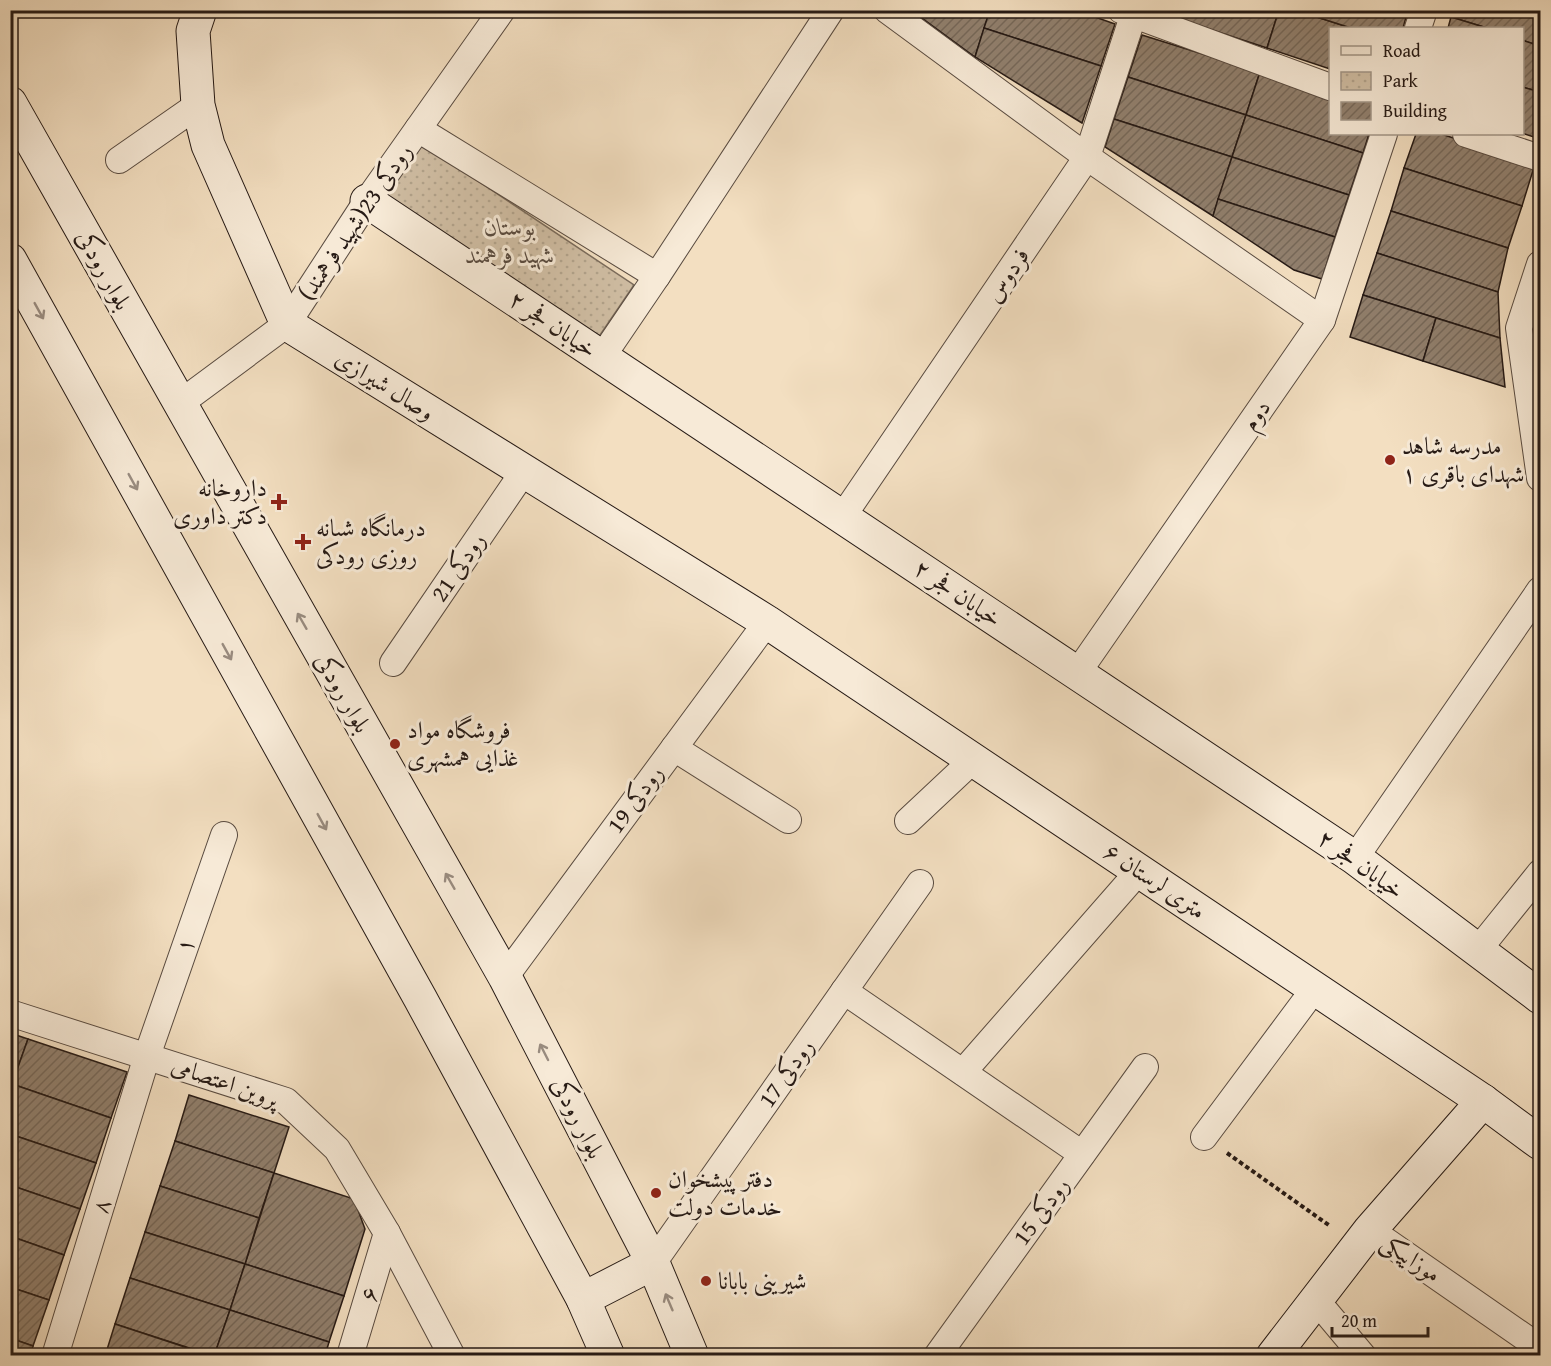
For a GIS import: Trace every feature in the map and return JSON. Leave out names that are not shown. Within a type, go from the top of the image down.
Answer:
[{"type":"street","points":[[200,10],[193,31],[198,105],[208,145],[287,324]]},
{"type":"street","name":"رودکی 23(شهید فرهمند)","points":[[179,404],[287,324],[368,201],[502,10]]},
{"type":"street","points":[[602,357],[831,10]]},
{"type":"street","points":[[887,10],[1087,157],[1322,320]]},
{"type":"street","points":[[1418,27],[1424,10]]},
{"type":"street","points":[[1130,12],[1329,87]]},
{"type":"street","name":"فردوس","points":[[843,516],[1087,157],[1130,12]]},
{"type":"street","name":"بلوار رودکی","points":[[10,103],[505,977],[653,1263],[692,1356]]},
{"type":"street","points":[[119,160],[198,105]]},
{"type":"street","points":[[418,129],[657,276]]},
{"type":"street","name":"دوم","points":[[1078,672],[1322,320],[1384,135]]},
{"type":"street","points":[[1469,135],[1540,158]]},
{"type":"street","name":"خیابان فجر ۲","points":[[368,201],[1355,858],[1540,997]]},
{"type":"street","points":[[10,260],[420,998],[583,1299],[608,1356]]},
{"type":"street","points":[[1540,264],[1519,328],[1534,393],[1540,478]]},
{"type":"street","name":"وصال شیرازی","points":[[287,324],[767,622]]},
{"type":"street","name":"رودکی 21","points":[[393,663],[524,471]]},
{"type":"street","points":[[1355,858],[1540,590]]},
{"type":"street","name":"رودکی 19","points":[[505,977],[767,622]]},
{"type":"street","name":"۶ متری لرستان","points":[[767,622],[1483,1101],[1540,1143]]},
{"type":"street","points":[[674,747],[788,820]]},
{"type":"street","points":[[908,821],[973,760]]},
{"type":"street","name":"۱","points":[[147,1056],[224,835]]},
{"type":"street","points":[[963,1072],[1139,871]]},
{"type":"street","points":[[1478,950],[1540,873]]},
{"type":"street","name":"رودکی 17","points":[[653,1263],[920,883]]},
{"type":"street","points":[[1204,1137],[1315,988]]},
{"type":"street","points":[[843,991],[1082,1154]]},
{"type":"street","name":"پروین اعتصامی","points":[[10,1013],[286,1101],[337,1149],[387,1233],[452,1356]]},
{"type":"street","name":"۸","points":[[55,1356],[147,1056]]},
{"type":"street","name":"رودکی 15","points":[[937,1356],[1145,1067]]},
{"type":"street","points":[[1273,1356],[1364,1238],[1483,1101]]},
{"type":"street","name":"۶","points":[[350,1356],[387,1233]]},
{"type":"street","name":"موزاییکی","points":[[1364,1238],[1540,1348]]},
{"type":"street","points":[[583,1299],[653,1263]]},
{"type":"street","points":[[1316,1300],[1363,1356]]},
{"type":"path","points":[[1204,1137],[1364,1238]]},
{"type":"green space","name":"بوستان شهید فرهمند","points":[[421,143],[634,285],[598,338],[386,197]]},
{"type":"building","points":[[911,10],[990,10],[975,57]]},
{"type":"building","points":[[990,10],[1075,10],[1115,24],[1101,66],[984,28]]},
{"type":"building","points":[[1151,10],[1279,10],[1267,48]]},
{"type":"building","points":[[1279,10],[1295,10],[1348,27],[1329,27],[1329,69],[1267,48]]},
{"type":"building","points":[[1295,10],[1408,10],[1403,27],[1348,27]]},
{"type":"building","points":[[1453,10],[1540,10],[1540,46],[1524,41],[1524,27],[1484,27],[1451,17]]},
{"type":"building","points":[[1451,17],[1484,27],[1448,27]]},
{"type":"building","points":[[984,28],[1101,66],[1082,123],[975,57]]},
{"type":"building","points":[[1142,35],[1260,72],[1246,115],[1128,77]]},
{"type":"building","points":[[1524,41],[1540,46],[1540,92],[1524,88]]},
{"type":"building","points":[[1260,72],[1329,95],[1329,135],[1369,135],[1363,153],[1246,115]]},
{"type":"building","points":[[1128,77],[1246,115],[1232,157],[1114,119]]},
{"type":"building","points":[[1524,88],[1540,92],[1540,139],[1524,134]]},
{"type":"building","points":[[1246,115],[1363,153],[1349,195],[1232,157]]},
{"type":"building","points":[[1114,119],[1232,157],[1213,216],[1105,147]]},
{"type":"building","points":[[1416,135],[1444,135],[1535,164],[1522,206],[1404,168]]},
{"type":"building","points":[[1232,157],[1349,195],[1335,237],[1218,199]]},
{"type":"building","points":[[1404,168],[1522,206],[1508,248],[1391,211]]},
{"type":"building","points":[[1218,199],[1335,237],[1322,279],[1294,270],[1213,216]]},
{"type":"building","points":[[1391,211],[1508,248],[1498,292],[1377,253]]},
{"type":"building","points":[[1377,253],[1498,292],[1500,338],[1363,295]]},
{"type":"building","points":[[1363,295],[1436,318],[1423,361],[1350,337]]},
{"type":"building","points":[[1436,318],[1500,338],[1505,387],[1423,361]]},
{"type":"building","points":[[10,1033],[28,1039],[12,1084],[10,1083]]},
{"type":"building","points":[[28,1039],[127,1072],[111,1118],[12,1084]]},
{"type":"building","points":[[12,1084],[111,1118],[96,1163],[10,1134]]},
{"type":"building","points":[[189,1095],[289,1127],[274,1173],[175,1141]]},
{"type":"building","points":[[10,1134],[96,1163],[80,1209],[10,1185]]},
{"type":"building","points":[[175,1141],[274,1173],[259,1218],[160,1186]]},
{"type":"building","points":[[274,1173],[354,1199],[365,1229],[344,1296],[245,1264]]},
{"type":"building","points":[[10,1185],[80,1209],[64,1255],[10,1236]]},
{"type":"building","points":[[160,1186],[259,1218],[245,1264],[145,1232]]},
{"type":"building","points":[[145,1232],[245,1264],[230,1310],[130,1278]]},
{"type":"building","points":[[10,1236],[64,1255],[49,1300],[10,1287]]},
{"type":"building","points":[[245,1264],[344,1296],[329,1342],[230,1310]]},
{"type":"building","points":[[130,1278],[230,1310],[214,1356],[115,1324]]},
{"type":"building","points":[[10,1287],[49,1300],[33,1346],[10,1338]]},
{"type":"building","points":[[230,1310],[329,1342],[325,1356],[214,1356]]},
{"type":"building","points":[[115,1324],[212,1356],[105,1356]]},
{"type":"building","points":[[10,1338],[33,1346],[30,1356],[10,1356]]},
{"type":"place","name":"مدرسه شاهد شهدای باقری ۱","points":[[1390,460]]},
{"type":"place","name":"داروخانه دکتر داوری","points":[[279,502]]},
{"type":"place","name":"درمانگاه شبانه روزی رودکی","points":[[303,542]]},
{"type":"place","name":"فروشگاه مواد غذایی همشهری","points":[[395,744]]},
{"type":"place","name":"دفتر پیشخوان خدمات دولت","points":[[656,1193]]},
{"type":"place","name":"شیرینی بابانا","points":[[706,1281]]}]
